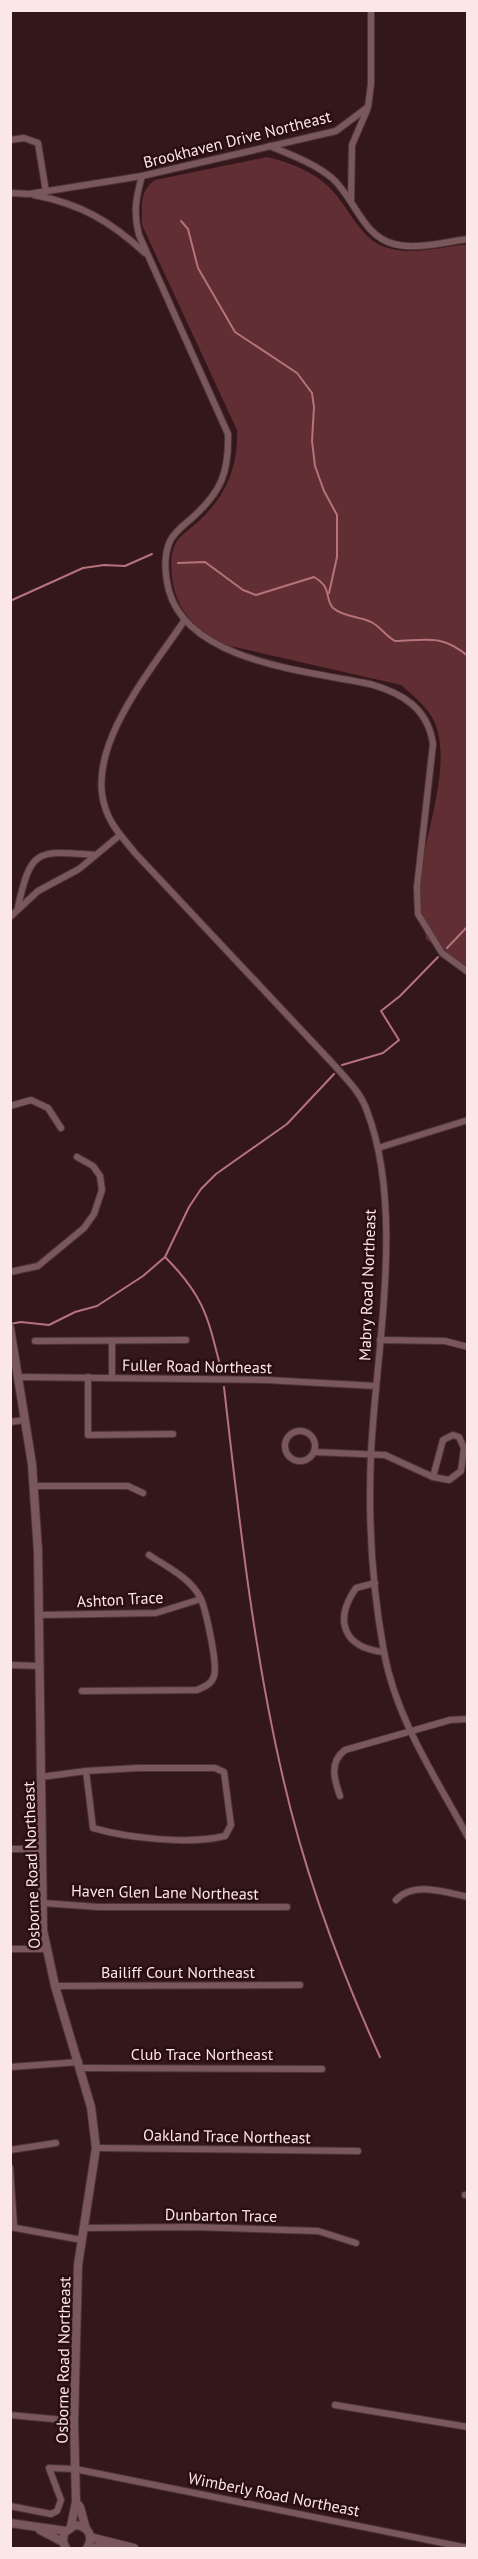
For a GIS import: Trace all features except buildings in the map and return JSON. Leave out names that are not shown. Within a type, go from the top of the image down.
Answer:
[{"type":"street","points":[[351,202],[352,145],[368,107],[371,84],[371,10]]},
{"type":"street","name":"Brookhaven Drive Northeast","points":[[10,193],[46,192],[142,176],[336,131],[368,107]]},
{"type":"street","points":[[10,140],[24,138],[38,142],[46,192]]},
{"type":"street","points":[[269,146],[302,159],[332,178],[371,231],[383,241],[410,246],[468,239]]},
{"type":"street","points":[[142,176],[135,198],[135,214],[147,256],[228,434],[223,481],[215,496],[180,528],[170,542],[165,570],[168,586],[184,621],[209,641],[231,652],[392,690],[418,708],[427,722],[433,744],[417,887],[418,914],[442,953],[468,972]]},
{"type":"street","points":[[29,194],[63,200],[89,211],[128,238],[147,256]]},
{"type":"street","name":"Mabry Road Northeast","points":[[184,621],[138,691],[108,744],[103,765],[104,807],[120,835],[174,897],[269,995],[359,1094],[367,1111],[378,1148],[386,1236],[371,1454],[370,1519],[375,1584],[384,1652],[391,1685],[410,1732],[468,1837]]},
{"type":"street","points":[[10,917],[32,897],[79,869],[120,835]]},
{"type":"street","points":[[18,908],[27,869],[40,856],[55,852],[95,855]]},
{"type":"street","points":[[22,889],[32,897]]},
{"type":"street","points":[[10,1106],[31,1100],[48,1108],[60,1128]]},
{"type":"street","points":[[378,1148],[468,1120]]},
{"type":"street","points":[[10,1272],[38,1266],[84,1228],[94,1214],[102,1190],[100,1176],[93,1166],[77,1157]]},
{"type":"street","name":"Osborne Road Northeast","points":[[10,1328],[34,1486],[40,1666],[41,1849],[47,1949],[92,2107],[96,2148],[78,2265],[74,2421],[76,2502],[65,2545]]},
{"type":"street","points":[[35,1341],[186,1340]]},
{"type":"street","points":[[380,1340],[445,1341],[468,1347]]},
{"type":"street","points":[[112,1341],[112,1377]]},
{"type":"street","name":"Fuller Road Northeast","points":[[17,1377],[267,1380],[376,1386]]},
{"type":"street","points":[[88,1377],[88,1435],[173,1434]]},
{"type":"street","points":[[10,1422],[24,1420]]},
{"type":"street","points":[[314,1452],[313,1437],[307,1432],[296,1431],[287,1436],[285,1450],[293,1459],[303,1461],[314,1452],[385,1455],[433,1477],[449,1480],[461,1471],[464,1448],[459,1437],[453,1435],[443,1440],[433,1477]]},
{"type":"street","points":[[34,1486],[128,1486],[142,1492]]},
{"type":"street","points":[[82,1691],[197,1690],[206,1686],[215,1674],[215,1662],[201,1599],[182,1576],[148,1555]]},
{"type":"street","points":[[375,1584],[356,1588],[348,1603],[345,1625],[350,1640],[360,1647],[384,1652]]},
{"type":"street","name":"Ashton Trace","points":[[39,1615],[156,1614],[201,1599]]},
{"type":"street","points":[[10,1665],[40,1666]]},
{"type":"street","points":[[340,1796],[334,1773],[338,1755],[354,1746],[399,1737],[450,1720],[468,1719]]},
{"type":"street","points":[[330,1750],[338,1755]]},
{"type":"street","points":[[41,1777],[86,1771],[215,1768],[224,1772],[226,1778],[231,1825],[225,1836],[211,1838],[141,1838],[93,1828],[90,1820],[86,1771]]},
{"type":"street","points":[[10,1849],[41,1849]]},
{"type":"street","points":[[396,1900],[401,1894],[415,1890],[468,1897]]},
{"type":"street","name":"Haven Glen Lane Northeast","points":[[43,1903],[98,1907],[287,1907]]},
{"type":"street","points":[[10,1949],[47,1949]]},
{"type":"street","name":"Bailiff Court Northeast","points":[[56,1986],[300,1985]]},
{"type":"street","name":"Club Trace Northeast","points":[[10,2067],[80,2065],[322,2069]]},
{"type":"street","points":[[10,2150],[56,2143]]},
{"type":"street","name":"Oakland Trace Northeast","points":[[96,2148],[358,2151]]},
{"type":"street","points":[[10,2168],[12,2226],[82,2240]]},
{"type":"street","name":"Dunbarton Trace","points":[[83,2228],[194,2227],[318,2231],[356,2243]]},
{"type":"street","points":[[335,2405],[468,2427]]},
{"type":"street","points":[[10,2415],[74,2421]]},
{"type":"street","name":"Wimberly Road Northeast","points":[[10,2506],[51,2514],[57,2511],[61,2500],[50,2468],[75,2469],[468,2548]]},
{"type":"street","name":"Osborne Road Northeast","points":[[76,2502],[90,2537]]},
{"type":"street","points":[[10,2523],[39,2529],[68,2529],[80,2525],[86,2529]]},
{"type":"street","points":[[39,2529],[65,2545]]},
{"type":"street","points":[[87,2548],[90,2537],[134,2548]]},
{"type":"street","points":[[92,2548],[113,2544]]},
{"type":"shaded area","points":[[267,157],[300,168],[322,181],[336,194],[368,237],[385,247],[415,251],[467,244],[467,970],[426,939],[420,908],[420,877],[435,804],[441,755],[438,733],[427,710],[401,685],[226,645],[205,633],[189,618],[174,589],[171,563],[175,545],[209,510],[224,490],[233,467],[237,430],[142,225],[144,194],[155,180]]},
{"type":"waterway","points":[[181,221],[188,229],[198,268],[235,332],[297,373],[312,393],[314,407],[312,441],[315,466],[324,491],[337,515],[337,557],[329,593]]},
{"type":"waterway","points":[[10,601],[83,568],[104,565],[125,566],[152,554]]},
{"type":"waterway","points":[[178,563],[205,562],[243,590],[256,595],[314,577],[324,585],[333,608],[343,614],[373,623],[395,641],[441,641],[468,656]]},
{"type":"waterway","points":[[447,948],[468,926]]},
{"type":"waterway","points":[[342,1065],[383,1053],[399,1040],[381,1011],[400,996],[438,957]]},
{"type":"waterway","points":[[10,1324],[21,1322],[49,1325],[75,1312],[97,1306],[143,1276],[165,1257],[189,1207],[201,1189],[216,1174],[287,1124],[334,1074]]},
{"type":"waterway","points":[[165,1257],[189,1285],[204,1310],[222,1373]]},
{"type":"waterway","points":[[224,1387],[255,1632],[283,1778],[324,1920],[380,2057]]}]
